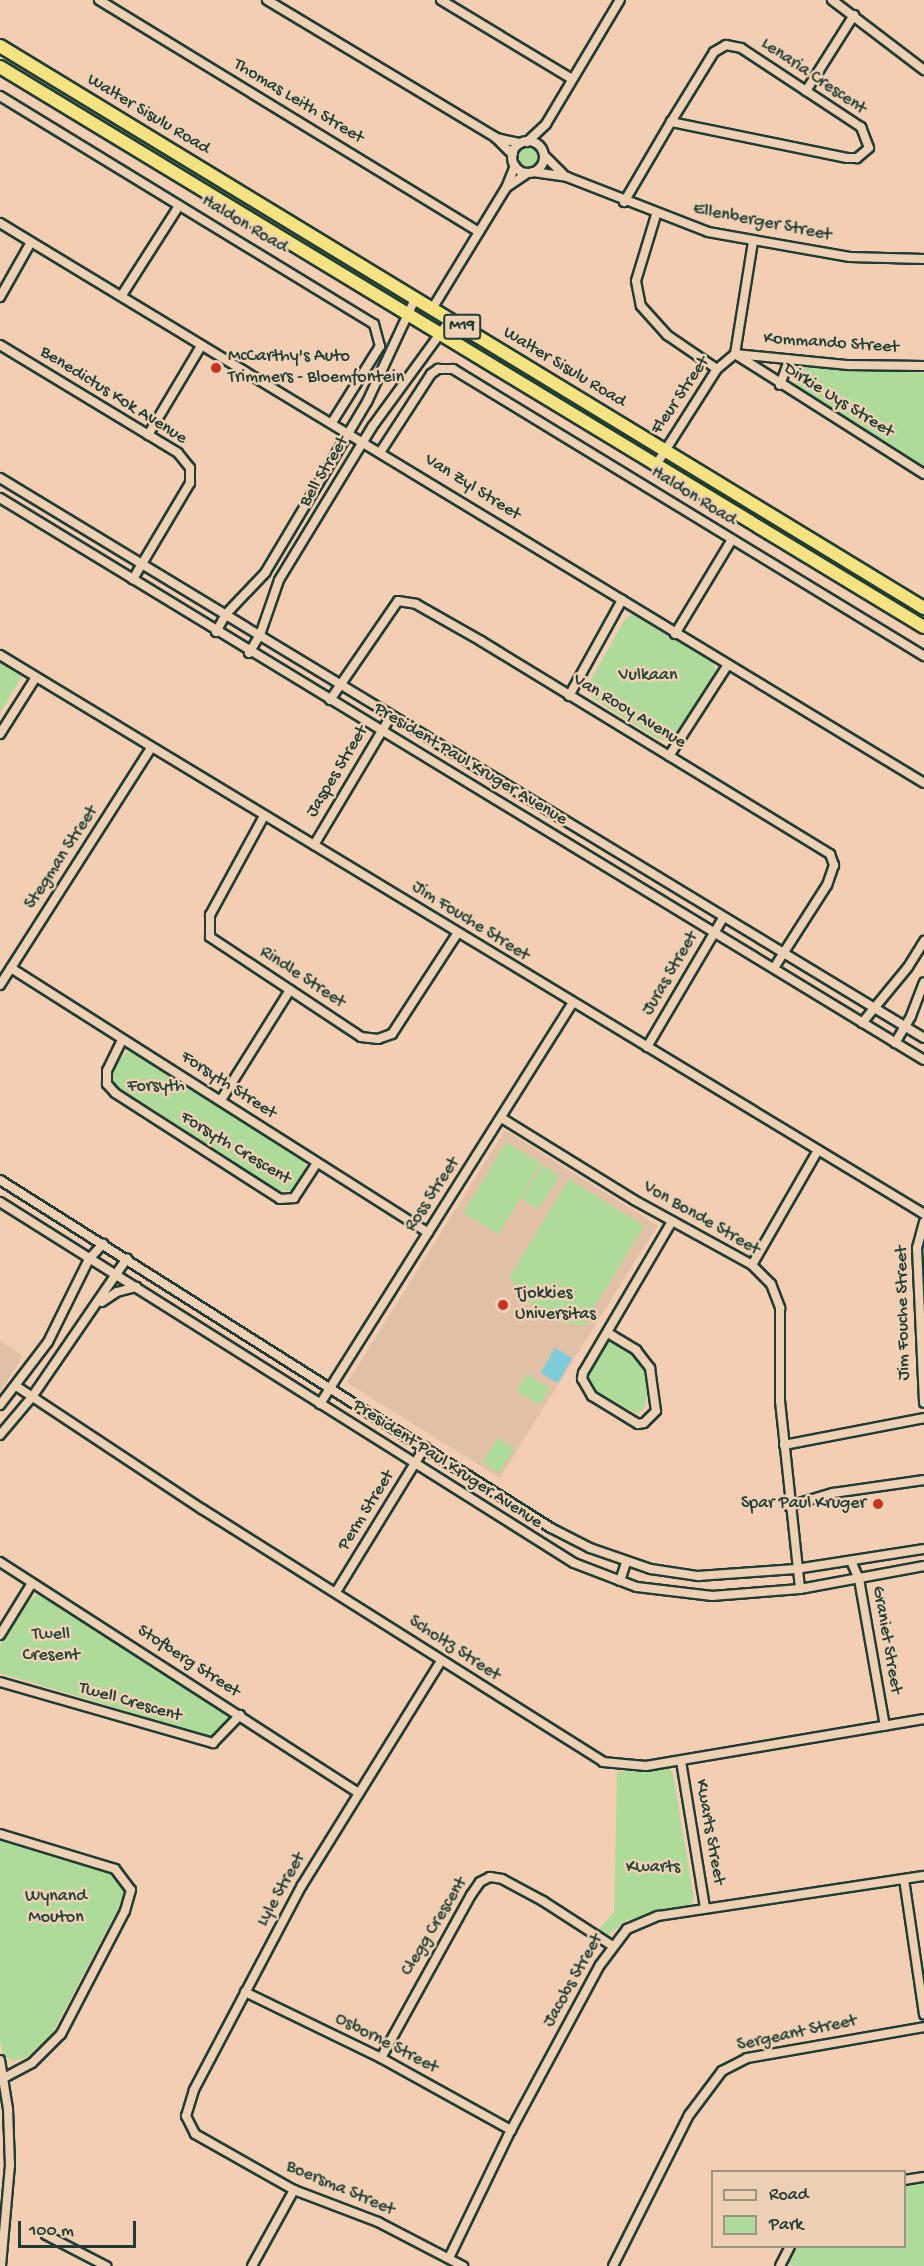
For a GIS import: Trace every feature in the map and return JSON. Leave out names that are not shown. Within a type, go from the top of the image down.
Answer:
[{"type":"highway","name":"Walter Sisulu Road","points":[[0,46],[924,608]]},
{"type":"highway","name":"Walter Sisulu Road","points":[[0,67],[924,627]]},
{"type":"highway","points":[[61,104],[71,90]]},
{"type":"highway","points":[[144,155],[152,139]]},
{"type":"highway","points":[[225,204],[234,188]]},
{"type":"highway","points":[[325,265],[334,250]]},
{"type":"highway","points":[[494,368],[504,352]]},
{"type":"highway","points":[[587,424],[596,409]]},
{"type":"highway","points":[[765,531],[774,517]]},
{"type":"highway","points":[[870,595],[879,581]]},
{"type":"street","name":"Thomas Leith Street","points":[[99,0],[479,232]]},
{"type":"street","points":[[267,0],[495,137],[513,155],[515,166],[506,188],[432,309]]},
{"type":"street","points":[[441,0],[572,79]]},
{"type":"street","points":[[832,0],[924,70]]},
{"type":"street","points":[[513,155],[524,142],[546,124],[616,1]]},
{"type":"street","points":[[806,91],[854,15]]},
{"type":"street","name":"Lenaria Crescent","points":[[624,202],[671,122],[714,52],[726,45],[741,48],[861,127],[868,140],[869,148],[864,154],[846,158],[671,122]]},
{"type":"street","name":"Haldon Road","points":[[0,96],[374,324],[380,346],[333,421]]},
{"type":"street","points":[[506,188],[542,165],[546,124]]},
{"type":"street","points":[[495,137],[524,142],[543,152]]},
{"type":"street","name":"Ellenberger Street","points":[[543,152],[567,177]]},
{"type":"street","points":[[515,166],[531,172]]},
{"type":"street","name":"Ellenberger Street","points":[[531,172],[567,177],[656,215],[708,232],[850,257],[924,259]]},
{"type":"street","points":[[122,295],[179,206]]},
{"type":"street","points":[[656,215],[636,281],[641,306],[667,335],[717,369]]},
{"type":"street","name":"Van Zyl Street","points":[[0,223],[122,295],[201,346],[333,421],[727,666],[924,783]]},
{"type":"street","name":"Fleur Street","points":[[656,465],[717,369],[735,354],[753,241]]},
{"type":"street","points":[[0,297],[31,242]]},
{"type":"street","name":"Bell Street","points":[[216,632],[226,615],[265,573],[379,382],[405,314],[415,299]]},
{"type":"street","name":"Bell Street","points":[[249,652],[260,635],[279,580],[363,440],[450,320]]},
{"type":"street","name":"Benedictus Kok Avenue","points":[[0,345],[178,453],[191,475],[133,579]]},
{"type":"street","points":[[148,435],[201,346]]},
{"type":"street","name":"Kommando Street","points":[[735,354],[789,360],[924,366]]},
{"type":"street","name":"Dirkie Uys Street","points":[[735,354],[780,385],[924,474]]},
{"type":"street","points":[[780,385],[789,360]]},
{"type":"street","name":"Haldon Road","points":[[381,451],[427,380],[444,368],[460,372],[731,541],[924,656]]},
{"type":"street","name":"President Paul Kruger Avenue","points":[[0,478],[924,1038]]},
{"type":"street","name":"President Paul Kruger Avenue","points":[[0,498],[216,632],[924,1060]]},
{"type":"street","points":[[675,633],[731,541]]},
{"type":"street","points":[[569,696],[622,600]]},
{"type":"street","name":"Van Rooy Avenue","points":[[330,700],[390,609],[403,601],[471,635],[813,842],[833,858],[833,872],[827,885],[774,968]]},
{"type":"street","name":"Jim Fouche Street","points":[[0,655],[151,748],[314,844],[572,1004],[924,1214]]},
{"type":"street","points":[[669,756],[727,666]]},
{"type":"street","points":[[0,734],[36,677]]},
{"type":"street","name":"Jaspes Street","points":[[314,844],[391,716]]},
{"type":"street","name":"Stegman Street","points":[[0,985],[151,748]]},
{"type":"street","name":"Rindle Street","points":[[264,816],[210,915],[207,927],[216,942],[362,1037],[385,1038],[397,1029],[457,934]]},
{"type":"street","points":[[549,832],[557,816]]},
{"type":"street","name":"Juras Street","points":[[647,1047],[723,918]]},
{"type":"street","points":[[862,1023],[872,1007],[908,967],[924,941]]},
{"type":"street","name":"Forsyth Street","points":[[11,968],[428,1233]]},
{"type":"street","points":[[895,1043],[905,1028],[924,982]]},
{"type":"street","points":[[221,1100],[290,990]]},
{"type":"street","name":"Ross Street","points":[[320,1404],[333,1388],[428,1233],[503,1119],[572,1004]]},
{"type":"street","name":"Forsyth Crescent","points":[[122,1040],[107,1071],[107,1084],[115,1093],[280,1199],[294,1198],[317,1163]]},
{"type":"street","name":"Von Bonde Street","points":[[503,1119],[672,1221],[752,1265],[771,1284],[779,1300],[784,1445],[800,1589]]},
{"type":"street","points":[[752,1265],[818,1152]]},
{"type":"street","name":"President Paul Kruger Avenue","points":[[0,1180],[333,1388],[551,1528],[626,1562],[699,1576],[796,1569],[924,1549]]},
{"type":"street","name":"President Paul Kruger Avenue","points":[[0,1202],[540,1545],[620,1581],[681,1595],[748,1595],[800,1589],[924,1566]]},
{"type":"street","points":[[608,1333],[636,1350],[650,1368],[656,1411],[644,1423],[638,1424],[592,1396],[583,1385],[584,1373],[672,1221]]},
{"type":"street","name":"Jim Fouche Street","points":[[924,1222],[917,1248],[924,1403]]},
{"type":"street","points":[[0,1405],[59,1324],[89,1259],[104,1244]]},
{"type":"street","points":[[0,1435],[32,1397],[117,1276],[127,1258]]},
{"type":"street","points":[[94,1307],[117,1292],[136,1287]]},
{"type":"street","name":"Scholtz Street","points":[[15,1386],[441,1661],[603,1762],[626,1767],[681,1761],[924,1719]]},
{"type":"street","points":[[784,1445],[924,1418]]},
{"type":"street","name":"Perm Street","points":[[336,1592],[425,1447]]},
{"type":"street","points":[[789,1506],[833,1493],[924,1480]]},
{"type":"street","name":"Graniet Street","points":[[851,1561],[858,1579],[885,1725]]},
{"type":"street","name":"Stofberg Street","points":[[0,1562],[357,1792]]},
{"type":"street","points":[[620,1581],[626,1562]]},
{"type":"street","points":[[0,1635],[32,1583]]},
{"type":"street","name":"Lyle Street","points":[[205,2141],[189,2126],[188,2106],[245,1992],[357,1792],[441,1661]]},
{"type":"street","name":"Twell Crescent","points":[[0,1682],[213,1743],[240,1715]]},
{"type":"street","name":"Kwarts Street","points":[[681,1761],[705,1908]]},
{"type":"street","points":[[0,1834],[115,1869],[131,1890],[125,1911],[62,2034],[40,2057],[4,2078]]},
{"type":"street","name":"Jacobs Street","points":[[449,2258],[511,2130],[611,1945],[627,1929],[642,1922],[705,1908],[924,1876]]},
{"type":"street","name":"Clegg Crescent","points":[[381,2058],[471,1895],[480,1882],[490,1877],[502,1879],[543,1901],[611,1945]]},
{"type":"street","points":[[904,1879],[924,2014]]},
{"type":"street","name":"Osborne Street","points":[[245,1992],[381,2058],[511,2130]]},
{"type":"street","name":"Sergeant Street","points":[[613,2266],[689,2115],[722,2071],[747,2058],[924,2027]]},
{"type":"street","points":[[0,2060],[4,2078],[10,2165],[1,2266]]},
{"type":"street","name":"Boersma Street","points":[[205,2141],[294,2190],[378,2222],[463,2266]]},
{"type":"street","points":[[906,2180],[924,2177]]},
{"type":"street","points":[[252,2266],[294,2190]]},
{"type":"street","points":[[46,2235],[106,2266]]},
{"type":"street","points":[[784,2265],[790,2248]]},
{"type":"shaded area","name":"Tjokkies Universitas","points":[[505,1130],[658,1225],[500,1478],[347,1383]]},
{"type":"shaded area","points":[[0,1341],[23,1356],[0,1392]]},
{"type":"green space","points":[[525,146],[533,146],[539,152],[539,160],[533,166],[525,166],[519,160],[519,152]]},
{"type":"green space","points":[[801,367],[924,373],[924,466],[795,385]]},
{"type":"green space","name":"Vulkaan","points":[[632,614],[642,615],[710,658],[716,669],[715,679],[681,739],[672,743],[656,738],[592,698],[586,688],[624,621]]},
{"type":"green space","points":[[0,662],[22,676],[0,713]]},
{"type":"green space","name":"Forsyth","points":[[131,1048],[302,1157],[307,1170],[298,1186],[290,1191],[277,1190],[114,1084],[109,1077],[112,1067]]},
{"type":"green space","points":[[506,1142],[541,1163],[498,1234],[463,1213]]},
{"type":"green space","points":[[543,1165],[560,1176],[538,1209],[521,1199]]},
{"type":"green space","points":[[569,1179],[644,1226],[583,1326],[555,1321],[538,1312],[509,1277]]},
{"type":"green space","points":[[608,1342],[621,1345],[636,1356],[646,1372],[645,1407],[637,1414],[591,1388],[586,1377]]},
{"type":"green space","points":[[527,1374],[550,1388],[540,1405],[517,1391]]},
{"type":"green space","points":[[498,1438],[515,1449],[499,1473],[482,1462]]},
{"type":"green space","name":"Twell Cresent","points":[[42,1592],[223,1704],[229,1717],[227,1728],[216,1738],[0,1673],[0,1646],[25,1603]]},
{"type":"green space","name":"Kwarts","points":[[668,1768],[673,1773],[694,1899],[690,1905],[627,1920],[607,1936],[599,1929],[614,1912],[617,1772]]},
{"type":"green space","name":"Wynand Mouton","points":[[0,1833],[108,1865],[123,1885],[124,1897],[52,2034],[27,2057],[13,2061],[4,2056],[0,2042]]},
{"type":"green space","points":[[924,2180],[924,2266],[793,2266],[784,2261],[790,2248],[906,2248],[906,2183]]},
{"type":"water","points":[[555,1348],[572,1358],[558,1383],[540,1373]]},
{"type":"place","name":"McCarthy's Auto Trimmers - Bloemfontein","points":[[216,368]]},
{"type":"place","name":"Tjokkies Universitas","points":[[503,1305]]},
{"type":"place","name":"Spar Paul Kruger","points":[[878,1504]]}]
